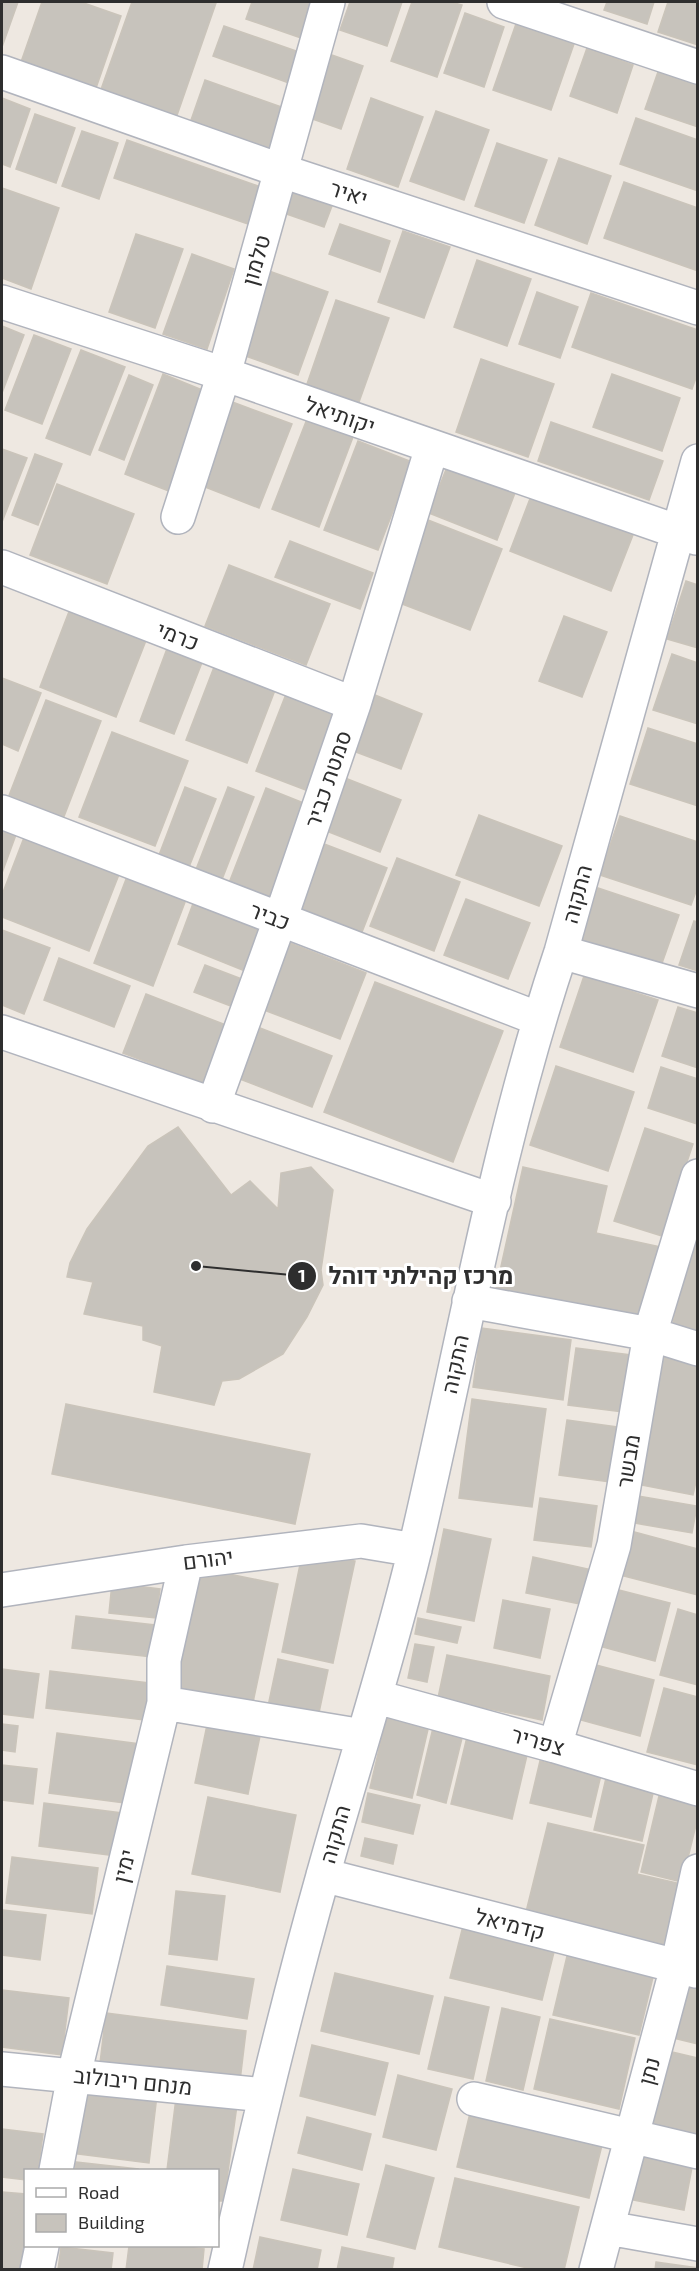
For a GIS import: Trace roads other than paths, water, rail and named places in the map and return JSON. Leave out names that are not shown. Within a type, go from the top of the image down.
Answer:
[{"type":"street","name":"טלמון","points":[[178,517],[224,375],[328,2]]},
{"type":"street","points":[[504,2],[698,66]]},
{"type":"street","name":"יאיר","points":[[2,72],[282,171],[698,308]]},
{"type":"street","name":"יקותיאל","points":[[2,302],[224,375],[687,536]]},
{"type":"street","name":"סמטת כביר","points":[[213,1106],[354,704],[432,447]]},
{"type":"street","name":"התקוה","points":[[225,2270],[264,2095],[323,1875],[363,1736],[377,1697],[415,1550],[468,1302],[538,1019],[561,952],[687,536],[698,461]]},
{"type":"street","name":"כרמי","points":[[2,567],[354,704]]},
{"type":"street","name":"כביר","points":[[2,812],[538,1019]]},
{"type":"street","points":[[561,952],[698,991]]},
{"type":"street","points":[[2,1032],[494,1201]]},
{"type":"street","name":"מבשר","points":[[555,1746],[614,1545],[650,1334],[698,1176]]},
{"type":"street","points":[[468,1302],[650,1334],[698,1349]]},
{"type":"street","name":"יהורם","points":[[2,1590],[186,1562],[361,1541],[415,1550]]},
{"type":"street","name":"ימין","points":[[56,2169],[74,2075],[164,1703],[164,1660],[186,1562]]},
{"type":"street","name":"צפריר","points":[[377,1697],[555,1746],[698,1789]]},
{"type":"street","points":[[164,1703],[363,1736]]},
{"type":"street","name":"נתן","points":[[596,2270],[631,2137],[687,1969],[698,1872]]},
{"type":"street","name":"קדמיאל","points":[[323,1875],[687,1969]]},
{"type":"street","name":"מנחם ריבולוב","points":[[2,2069],[264,2095]]},
{"type":"street","points":[[474,2098],[698,2152]]},
{"type":"street","points":[[608,2228],[698,2244]]},
{"type":"street","points":[[38,2270],[42,2247]]},
{"type":"place","name":"מרכז קהילתי דוהל","points":[[196,1266]]}]
